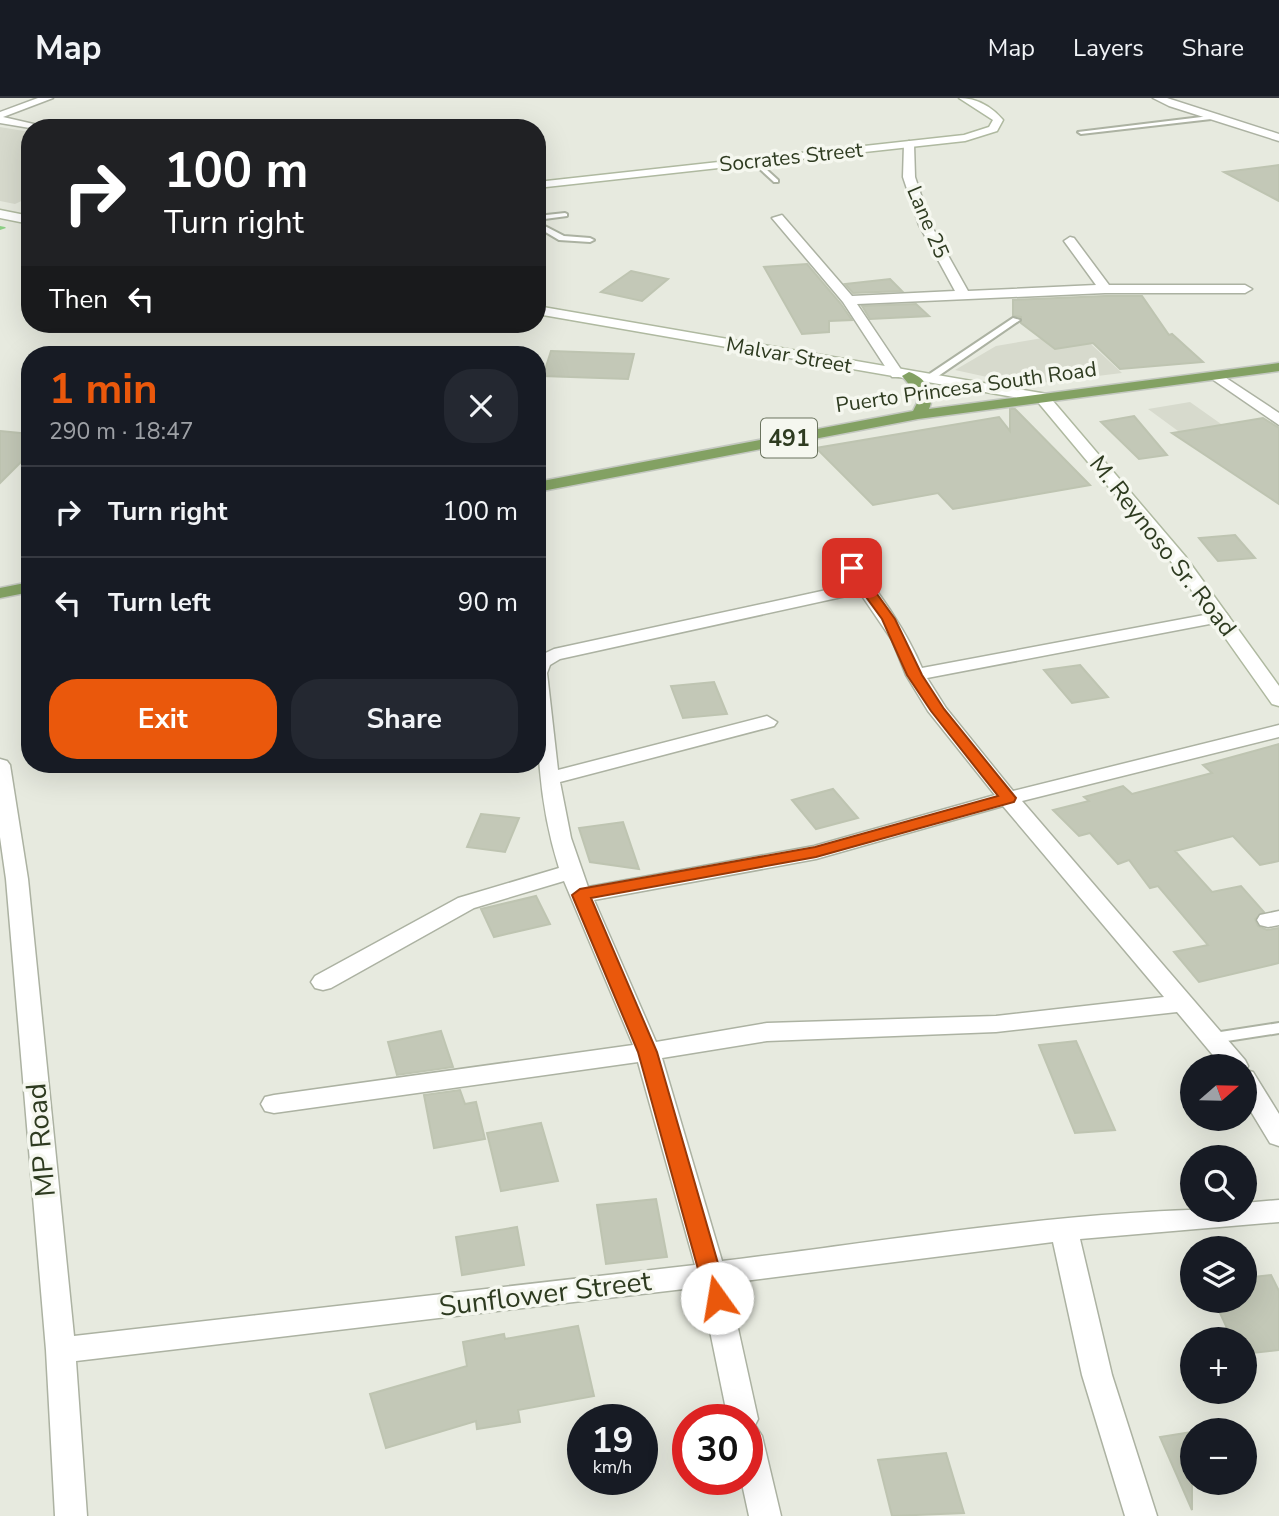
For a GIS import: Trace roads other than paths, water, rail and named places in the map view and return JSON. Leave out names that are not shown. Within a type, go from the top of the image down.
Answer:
[{"type":"main road","name":"Puerto Princesa South Road","points":[[546,485],[918,415],[1279,367]]},
{"type":"main road","points":[[903,375],[925,390],[925,406],[918,415]]},
{"type":"main road","points":[[0,593],[21,589]]},
{"type":"street","points":[[0,118],[48,98]]},
{"type":"street","name":"Socrates Street","points":[[546,184],[965,138],[993,129],[998,120],[990,112],[964,98]]},
{"type":"street","points":[[1158,98],[1181,108],[1255,127],[1279,138]]},
{"type":"street","points":[[0,118],[21,123]]},
{"type":"street","name":"Lane 25","points":[[909,144],[909,177],[925,225],[964,295]]},
{"type":"street","points":[[0,214],[21,218]]},
{"type":"street","points":[[778,218],[848,300],[903,375]]},
{"type":"street","points":[[1070,241],[1105,289]]},
{"type":"street","points":[[848,300],[1105,289],[1245,289]]},
{"type":"street","name":"Malvar Street","points":[[546,312],[1042,397]]},
{"type":"street","points":[[1217,376],[1279,419]]},
{"type":"street","name":"M. Reynoso Sr. Road","points":[[1042,397],[1179,560],[1279,700]]},
{"type":"street","points":[[838,550],[901,640],[915,675],[938,711],[1008,798],[1227,1054]]},
{"type":"street","points":[[546,660],[865,587]]},
{"type":"street","points":[[915,675],[1220,617]]},
{"type":"street","points":[[549,779],[767,722]]},
{"type":"street","points":[[323,982],[466,903],[528,882],[576,884],[816,852],[1008,798],[1279,731]]},
{"type":"street","points":[[546,750],[560,838],[576,884],[648,1052],[712,1274],[741,1404]]},
{"type":"street","name":"MP Road","points":[[0,765],[8,880],[61,1350],[71,1516]]},
{"type":"street","points":[[274,1104],[648,1052],[767,1032],[996,1024],[1185,1003]]},
{"type":"street","points":[[1257,1100],[1279,1136]]},
{"type":"street","name":"Sunflower Street","points":[[61,1350],[1063,1230],[1279,1211]]},
{"type":"street","points":[[1063,1230],[1097,1375],[1141,1516]]},
{"type":"street","points":[[760,1495],[765,1516]]},
{"type":"lane","points":[[1081,132],[1218,117]]},
{"type":"lane","points":[[753,160],[776,181]]},
{"type":"lane","points":[[546,217],[565,215]]},
{"type":"lane","points":[[546,229],[562,238],[590,240]]},
{"type":"lane","points":[[928,379],[1016,320]]},
{"type":"lane","points":[[1214,1038],[1279,1028]]}]
